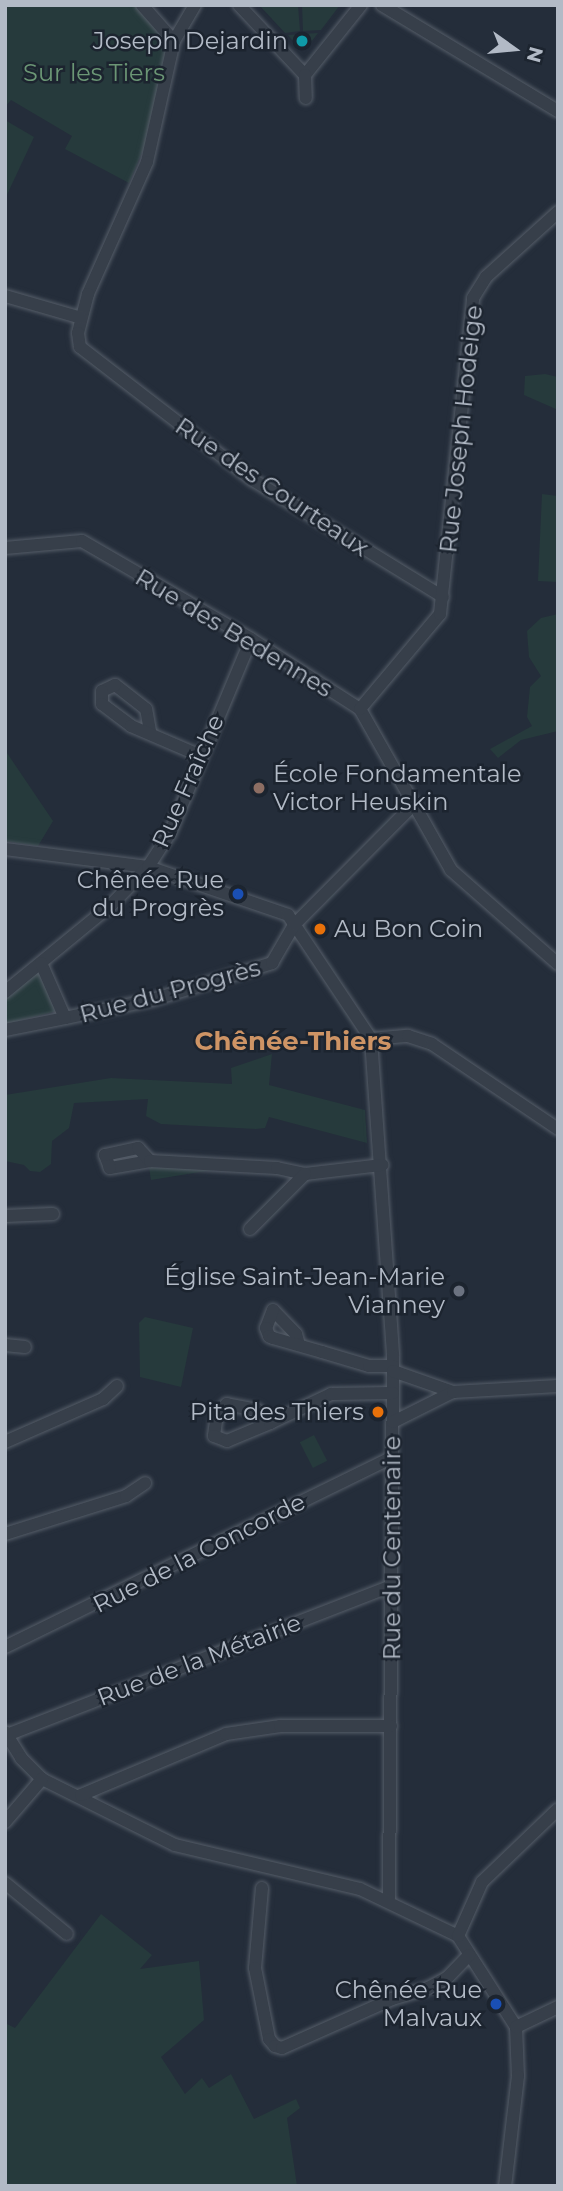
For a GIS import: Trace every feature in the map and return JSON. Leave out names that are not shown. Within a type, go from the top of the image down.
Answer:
[{"type":"street","points":[[142,5],[174,41]]},
{"type":"street","points":[[5,296],[81,318],[146,162],[174,41],[195,5]]},
{"type":"street","points":[[240,5],[305,75],[306,98]]},
{"type":"street","points":[[305,75],[361,5]]},
{"type":"street","points":[[382,5],[558,111]]},
{"type":"street","name":"Rue Joseph Hodeige","points":[[443,597],[468,312],[486,277],[558,212]]},
{"type":"street","name":"Rue des Courteaux","points":[[81,318],[80,347],[175,422],[253,480],[443,597]]},
{"type":"street","name":"Rue des Bedennes","points":[[5,548],[78,539],[251,639],[359,709],[451,870],[558,964]]},
{"type":"street","points":[[359,709],[440,614],[443,597]]},
{"type":"street","name":"Rue Fraîche","points":[[5,992],[148,867],[170,832],[251,639]]},
{"type":"street","points":[[150,731],[201,756]]},
{"type":"street","name":"Rue du Progrès","points":[[5,1030],[152,1000],[272,963],[294,925],[412,805]]},
{"type":"street","points":[[5,849],[148,867],[288,915],[294,925]]},
{"type":"street","name":"Rue du Centenaire","points":[[294,925],[371,1039],[382,1165],[393,1368],[389,1901]]},
{"type":"street","points":[[41,963],[65,1018]]},
{"type":"street","points":[[371,1039],[408,1036],[432,1044],[558,1129]]},
{"type":"street","points":[[150,1161],[277,1168],[304,1174],[382,1165]]},
{"type":"street","points":[[250,1229],[304,1174]]},
{"type":"street","points":[[5,1216],[54,1214]]},
{"type":"street","points":[[5,1345],[25,1347]]},
{"type":"street","points":[[299,1345],[369,1366],[393,1368],[453,1392]]},
{"type":"street","points":[[393,1422],[453,1392],[558,1385]]},
{"type":"street","points":[[5,1442],[103,1399],[117,1386]]},
{"type":"street","points":[[271,1423],[331,1394],[393,1393]]},
{"type":"street","name":"Rue de la Concorde","points":[[5,1647],[392,1457]]},
{"type":"street","points":[[5,1534],[126,1496],[145,1483]]},
{"type":"street","name":"Rue de la Métairie","points":[[6,1733],[392,1586]]},
{"type":"street","points":[[81,1795],[226,1734],[280,1726],[391,1726]]},
{"type":"street","points":[[6,1733],[42,1779],[81,1795],[197,1853],[360,1889],[458,1936],[469,1955],[492,1983],[516,2027],[518,2076],[505,2186]]},
{"type":"street","points":[[5,1822],[42,1779]]},
{"type":"street","points":[[458,1936],[482,1882],[558,1809]]},
{"type":"street","points":[[5,1883],[67,1934]]},
{"type":"street","points":[[262,1888],[255,1968],[269,2039],[275,2046],[282,2048],[392,1999],[428,1988],[447,1978],[469,1955]]},
{"type":"street","points":[[516,2027],[558,2007]]},
{"type":"green space","name":"Sur les Tiers","points":[[5,5],[138,5],[165,38],[168,47],[146,143],[129,183],[65,149],[72,136],[11,100],[5,107]]},
{"type":"green space","points":[[298,5],[300,31],[285,33],[260,6]]},
{"type":"green space","points":[[302,5],[340,5],[321,30],[303,31]]},
{"type":"green space","points":[[318,33],[308,46],[298,47],[288,35]]},
{"type":"green space","name":"Sur les Tiers","points":[[5,120],[34,137],[5,199]]},
{"type":"green space","points":[[545,374],[558,377],[558,410],[524,395],[525,376]]},
{"type":"green space","points":[[542,494],[558,496],[558,582],[538,581]]},
{"type":"green space","points":[[558,614],[558,731],[521,740],[498,758],[490,749],[532,726],[527,717],[530,687],[541,676],[529,657],[527,631],[541,618]]},
{"type":"green space","points":[[5,750],[53,821],[38,846],[5,841]]},
{"type":"green space","points":[[37,972],[41,972],[57,1011],[5,1024],[5,999]]},
{"type":"green space","points":[[272,1054],[269,1085],[365,1110],[367,1143],[269,1117],[265,1128],[256,1129],[161,1124],[146,1116],[148,1099],[74,1103],[69,1128],[52,1141],[51,1164],[40,1172],[5,1161],[5,1095],[111,1078],[232,1084],[231,1068]]},
{"type":"green space","points":[[149,1167],[212,1170],[151,1180]]},
{"type":"green space","points":[[145,1317],[193,1328],[181,1387],[140,1377],[139,1323]]},
{"type":"green space","points":[[314,1435],[327,1461],[313,1468],[300,1442]]},
{"type":"green space","points":[[101,1914],[152,1955],[140,1969],[199,1961],[204,2020],[161,2057],[185,2094],[202,2078],[209,2088],[231,2074],[254,2119],[296,2099],[300,2108],[287,2118],[297,2186],[5,2186],[5,2023],[15,2028]]},
{"type":"place","name":"Joseph Dejardin","points":[[302,41]]},
{"type":"place","name":"École Fondamentale Victor Heuskin","points":[[259,788]]},
{"type":"place","name":"Chênée Rue du Progrès","points":[[238,894]]},
{"type":"place","name":"Au Bon Coin","points":[[320,929]]},
{"type":"place","name":"Église Saint-Jean-Marie Vianney","points":[[459,1291]]},
{"type":"place","name":"Pita des Thiers","points":[[378,1412]]},
{"type":"place","name":"Chênée Rue Malvaux","points":[[496,2004]]},
{"type":"district","name":"Chênée-Thiers","points":[[293,1042]]}]
